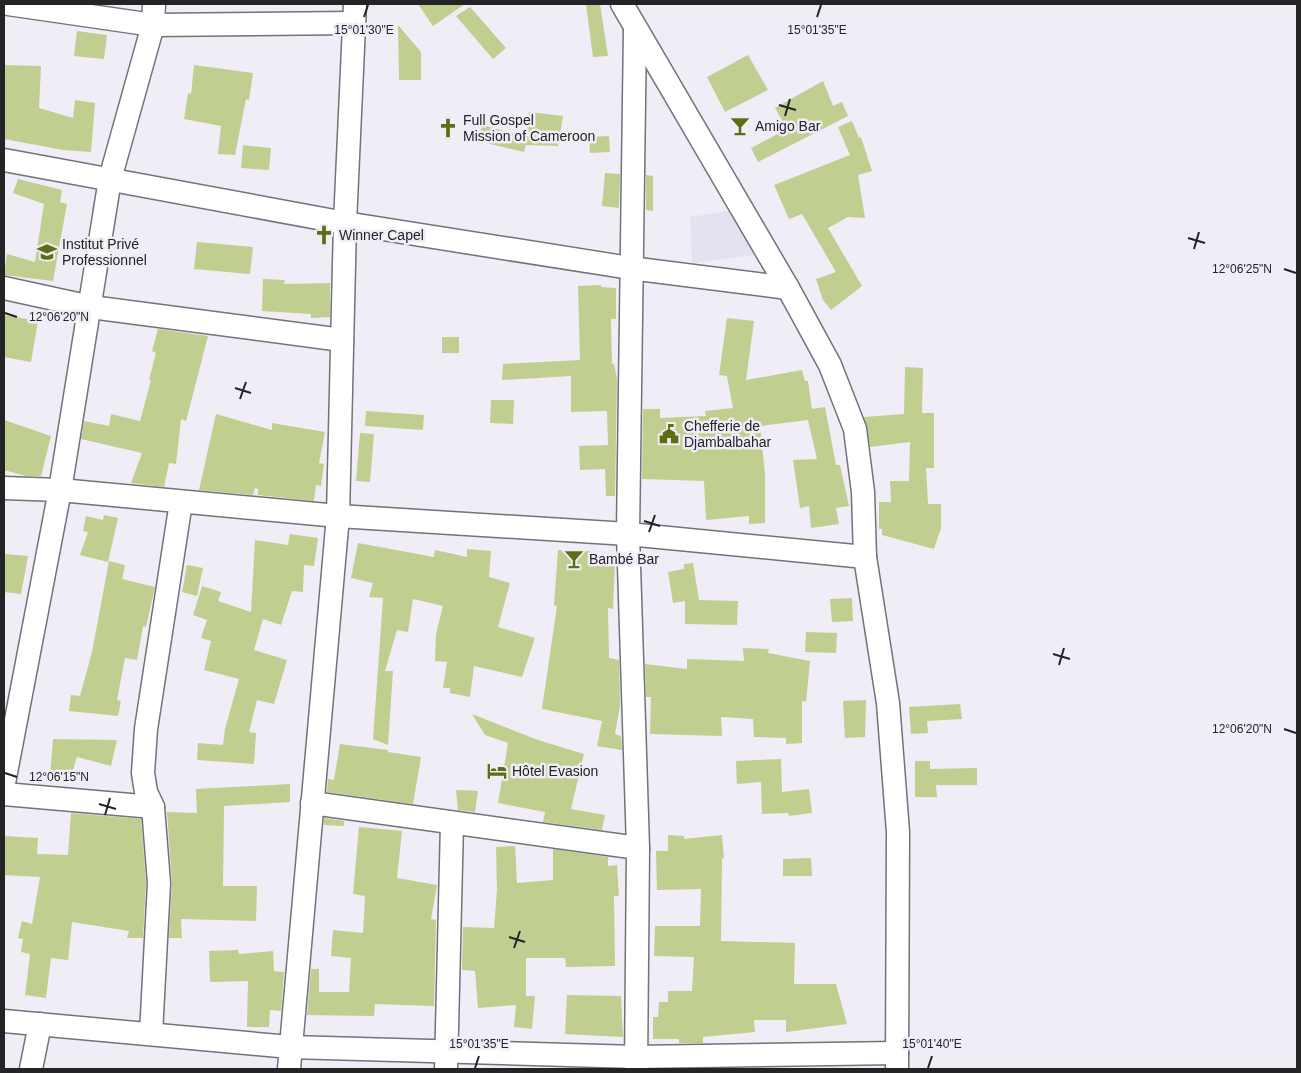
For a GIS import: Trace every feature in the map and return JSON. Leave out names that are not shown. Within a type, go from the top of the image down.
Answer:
[{"type":"street","points":[[8,4],[153,14],[355,14],[345,223],[338,516],[289,1069]]},
{"type":"street","points":[[4,1021],[446,1060],[636,1063],[897,1061],[898,832],[888,703],[866,557],[863,492],[854,429],[830,365],[788,288],[622,4]]},
{"type":"street","points":[[4,783],[60,490],[91,307],[110,178],[153,14]]},
{"type":"street","points":[[635,29],[630,268],[628,534],[638,848],[636,1063]]},
{"type":"street","points":[[4,160],[110,178],[345,223],[630,268],[788,288]]},
{"type":"street","points":[[4,288],[91,307],[342,340]]},
{"type":"street","points":[[4,488],[60,490],[338,516],[628,534],[866,557]]},
{"type":"street","points":[[151,1034],[159,883],[153,806],[146,792],[143,773],[146,730],[181,502]]},
{"type":"street","points":[[4,794],[153,806]]},
{"type":"street","points":[[312,803],[638,848]]},
{"type":"street","points":[[446,1060],[452,823]]},
{"type":"street","points":[[31,1069],[40,1024]]},
{"type":"shaded area","points":[[733,210],[757,255],[692,263],[690,217]]},
{"type":"building","points":[[418,4],[465,4],[433,26]]},
{"type":"building","points":[[586,4],[600,4],[608,56],[593,57]]},
{"type":"building","points":[[470,7],[506,48],[493,59],[456,16]]},
{"type":"building","points":[[398,25],[421,52],[421,80],[399,80]]},
{"type":"building","points":[[77,31],[107,35],[104,59],[74,56]]},
{"type":"building","points":[[748,55],[768,90],[725,112],[707,77]]},
{"type":"building","points":[[4,65],[41,66],[39,108],[73,118],[75,100],[95,103],[91,152],[63,150],[4,139]]},
{"type":"building","points":[[194,65],[253,73],[249,100],[246,99],[235,155],[218,154],[221,126],[184,119],[188,93],[191,94]]},
{"type":"building","points":[[823,81],[833,106],[842,102],[848,116],[758,162],[751,148],[787,129],[775,108]]},
{"type":"building","points":[[529,112],[563,116],[558,146],[526,145],[524,152],[478,141],[482,125],[525,136]]},
{"type":"building","points":[[852,121],[859,138],[861,137],[872,171],[858,175],[865,218],[848,217],[828,228],[862,286],[831,310],[823,300],[816,279],[836,272],[802,214],[789,219],[774,185],[850,155],[838,127]]},
{"type":"building","points":[[609,136],[610,152],[590,153],[589,137]]},
{"type":"building","points":[[243,145],[271,148],[269,170],[241,168]]},
{"type":"building","points":[[605,173],[620,174],[619,208],[602,206]]},
{"type":"building","points":[[646,175],[653,176],[653,211],[646,210]]},
{"type":"building","points":[[18,179],[62,190],[60,202],[67,204],[53,281],[4,275],[7,254],[35,262],[44,204],[13,193]]},
{"type":"building","points":[[197,242],[253,247],[250,274],[194,269]]},
{"type":"building","points":[[263,279],[285,280],[284,284],[330,283],[330,317],[311,318],[311,314],[262,311]]},
{"type":"building","points":[[601,285],[601,287],[616,288],[616,319],[611,319],[612,364],[614,364],[617,379],[615,496],[606,496],[605,469],[580,470],[579,446],[608,445],[607,411],[571,412],[571,376],[502,380],[503,364],[580,360],[578,286]]},
{"type":"building","points":[[4,315],[38,321],[31,362],[4,357]]},
{"type":"building","points":[[727,318],[754,321],[746,380],[802,370],[805,381],[808,381],[812,409],[825,407],[836,465],[840,465],[849,506],[836,508],[839,524],[811,528],[809,506],[800,508],[793,460],[817,459],[808,420],[760,426],[765,474],[765,523],[749,524],[749,516],[706,520],[704,481],[642,479],[643,409],[660,409],[660,418],[706,416],[705,411],[733,408],[727,376],[719,375]]},
{"type":"building","points":[[158,329],[208,336],[186,421],[181,419],[176,464],[169,463],[164,487],[131,483],[142,453],[81,439],[84,421],[109,426],[111,414],[140,421],[151,380],[149,380],[156,353],[152,351]]},
{"type":"building","points":[[442,337],[459,337],[459,353],[442,353]]},
{"type":"building","points":[[905,367],[923,368],[922,413],[934,413],[934,468],[926,468],[928,504],[941,504],[941,528],[934,549],[882,535],[882,529],[879,529],[879,502],[891,502],[890,481],[909,481],[910,442],[870,447],[864,417],[904,414]]},
{"type":"building","points":[[491,400],[514,400],[513,424],[490,423]]},
{"type":"building","points":[[366,411],[424,415],[423,430],[365,426]]},
{"type":"building","points":[[216,414],[272,430],[272,423],[325,432],[319,463],[324,464],[321,486],[316,485],[314,501],[258,495],[258,489],[255,488],[253,495],[199,490]]},
{"type":"building","points":[[4,420],[51,436],[41,476],[26,476],[4,470]]},
{"type":"building","points":[[360,433],[374,434],[370,482],[356,481]]},
{"type":"building","points":[[104,515],[118,518],[108,562],[80,555],[88,532],[83,531],[86,516],[103,520]]},
{"type":"building","points":[[290,534],[318,538],[314,566],[304,565],[303,592],[292,591],[281,625],[263,619],[254,650],[287,660],[274,704],[257,700],[249,732],[256,733],[254,764],[197,760],[198,743],[223,745],[225,729],[239,679],[204,670],[211,641],[201,638],[207,620],[193,615],[202,586],[221,592],[218,601],[251,612],[255,540],[288,545]]},
{"type":"building","points":[[358,543],[434,557],[435,550],[467,557],[467,549],[491,551],[489,577],[510,583],[498,627],[535,638],[522,677],[474,666],[470,697],[450,693],[450,688],[443,688],[447,662],[435,661],[436,634],[443,606],[413,599],[408,632],[397,630],[385,671],[393,671],[388,745],[373,739],[383,598],[369,597],[373,583],[351,578]]},
{"type":"building","points":[[558,550],[590,551],[590,559],[615,561],[613,609],[608,608],[609,658],[619,660],[620,706],[615,734],[621,736],[622,750],[597,746],[602,721],[542,709],[557,606],[554,605]]},
{"type":"building","points":[[4,554],[28,556],[21,594],[4,592]]},
{"type":"building","points":[[109,561],[125,565],[122,579],[155,587],[146,627],[143,626],[137,660],[125,658],[117,700],[121,701],[118,716],[69,711],[71,695],[80,696],[92,652]]},
{"type":"building","points":[[693,563],[699,600],[738,601],[737,625],[685,624],[685,601],[673,603],[668,572],[684,569],[684,564]]},
{"type":"building","points":[[187,565],[203,568],[197,596],[182,592]]},
{"type":"building","points":[[852,598],[853,621],[832,622],[830,599]]},
{"type":"building","points":[[806,632],[837,633],[836,653],[805,652]]},
{"type":"building","points":[[743,648],[769,649],[768,653],[810,661],[806,702],[802,701],[802,743],[786,744],[786,738],[754,737],[753,719],[721,717],[722,736],[650,734],[651,697],[646,697],[645,664],[687,669],[687,659],[744,661]]},
{"type":"building","points":[[866,700],[865,737],[845,738],[843,701]]},
{"type":"building","points":[[960,704],[962,719],[927,721],[928,733],[911,734],[909,707]]},
{"type":"building","points":[[472,714],[538,740],[584,754],[571,809],[605,815],[602,830],[543,822],[545,812],[498,803],[508,743],[485,735]]},
{"type":"building","points":[[53,739],[117,740],[111,766],[77,757],[70,780],[50,778]]},
{"type":"building","points":[[340,744],[388,750],[388,752],[421,757],[413,804],[327,792],[328,779],[334,780]]},
{"type":"building","points":[[781,759],[782,792],[809,789],[812,813],[789,816],[788,813],[762,814],[761,782],[737,784],[736,761]]},
{"type":"building","points":[[915,761],[930,761],[930,769],[977,768],[977,785],[936,785],[937,797],[915,797]]},
{"type":"building","points":[[290,784],[290,802],[224,806],[223,886],[257,886],[256,921],[181,919],[182,938],[169,938],[172,882],[167,812],[197,813],[196,789]]},
{"type":"building","points":[[456,790],[478,791],[475,812],[458,810]]},
{"type":"building","points":[[71,813],[141,819],[146,883],[143,938],[127,938],[129,931],[72,922],[68,960],[51,958],[46,998],[25,995],[30,954],[21,952],[23,939],[18,938],[22,921],[32,924],[40,877],[4,875],[4,836],[38,838],[37,854],[68,855]]},
{"type":"building","points":[[324,818],[344,821],[344,826],[324,825]]},
{"type":"building","points":[[359,827],[402,831],[397,878],[437,885],[431,919],[436,920],[434,1006],[375,1004],[374,1016],[307,1015],[311,969],[319,969],[319,992],[349,992],[351,958],[331,956],[333,930],[363,933],[365,896],[353,894]]},
{"type":"building","points":[[668,835],[684,836],[684,839],[722,835],[724,858],[722,859],[721,941],[795,943],[794,984],[836,984],[847,1024],[786,1032],[786,1020],[754,1020],[755,1032],[703,1037],[703,1043],[679,1043],[679,1039],[653,1039],[653,1017],[658,1017],[659,1002],[668,1002],[668,991],[692,991],[694,957],[654,956],[655,926],[700,926],[701,889],[657,890],[656,851],[668,851]]},
{"type":"building","points":[[515,846],[517,883],[553,880],[553,849],[608,857],[608,866],[617,865],[619,896],[614,896],[615,966],[566,967],[565,958],[526,958],[526,996],[535,996],[532,1029],[514,1027],[516,1005],[478,1008],[475,971],[462,970],[463,927],[494,928],[497,890],[496,847]]},
{"type":"building","points":[[811,858],[812,876],[783,876],[783,859]]},
{"type":"building","points":[[238,950],[239,954],[273,951],[274,971],[284,972],[281,1011],[270,1010],[269,1027],[247,1027],[248,981],[210,982],[209,951]]},
{"type":"building","points":[[567,995],[621,996],[623,1037],[565,1034]]},
{"type":"place","name":"Amigo Bar","points":[[740,126]]},
{"type":"place","name":"Full Gospel Mission of Cameroon","points":[[448,128]]},
{"type":"place","name":"Winner Capel","points":[[324,235]]},
{"type":"place","name":"Institut Privé Professionnel","points":[[47,252]]},
{"type":"place","name":"Chefferie de Djambalbahar","points":[[669,434]]},
{"type":"place","name":"Bambé Bar","points":[[574,559]]},
{"type":"place","name":"Hôtel Evasion","points":[[497,771]]}]
